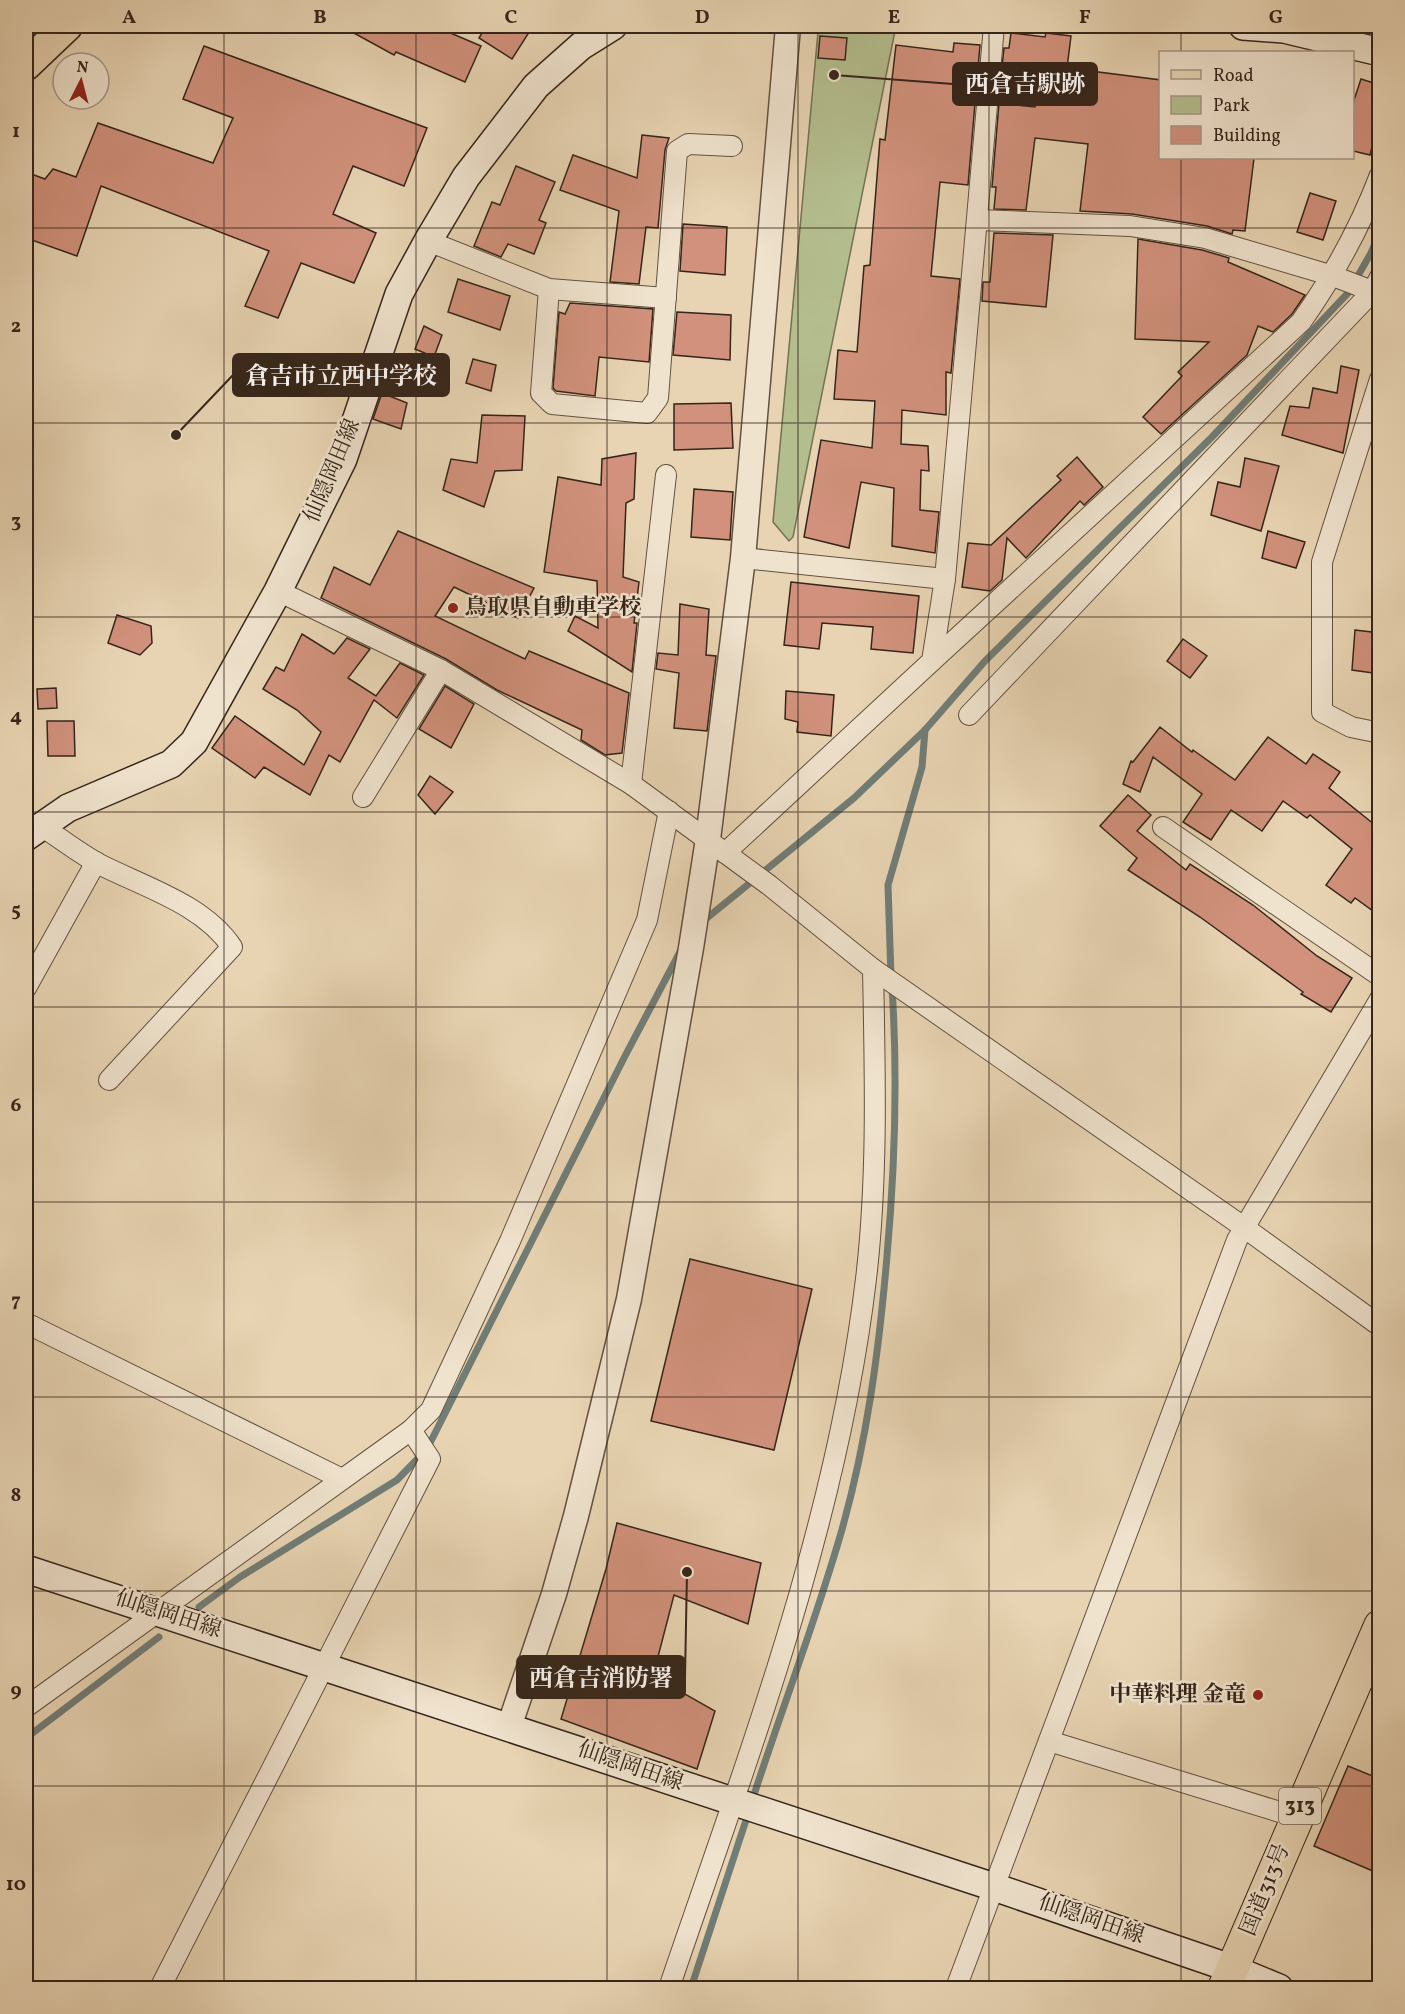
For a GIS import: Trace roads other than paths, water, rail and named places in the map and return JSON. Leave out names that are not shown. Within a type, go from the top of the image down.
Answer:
[{"type":"highway","name":"国道313号","points":[[1229,1979],[1296,1817],[1380,1626]]},
{"type":"main road","points":[[26,65],[67,26]]},
{"type":"main road","name":"仙隠岡田線","points":[[33,831],[68,808],[171,764],[194,742],[278,591],[343,459],[399,294],[428,241],[466,177],[536,86],[581,46],[613,26]]},
{"type":"main road","points":[[1243,26],[1306,33],[1380,52]]},
{"type":"main road","name":"仙隠岡田線","points":[[26,1569],[510,1726],[994,1887],[1229,1979],[1279,1989]]},
{"type":"street","points":[[510,1726],[554,1594],[576,1516],[630,1299],[698,902],[717,846],[788,26]]},
{"type":"street","points":[[932,661],[945,579],[994,26]]},
{"type":"street","points":[[549,289],[542,393],[552,404],[647,413],[658,398],[677,151],[688,144],[732,146]]},
{"type":"street","points":[[717,846],[932,661],[1301,322],[1334,276],[1366,211],[1380,175]]},
{"type":"street","points":[[969,715],[1377,287],[1205,238],[1130,226],[978,219]]},
{"type":"street","points":[[428,241],[549,289],[666,298]]},
{"type":"street","points":[[1380,379],[1322,562],[1322,712],[1350,727],[1380,734]]},
{"type":"street","points":[[631,784],[666,475]]},
{"type":"street","points":[[743,558],[945,579]]},
{"type":"street","points":[[278,591],[441,670],[631,784],[769,885],[878,973],[1245,1228],[1380,1326]]},
{"type":"street","points":[[363,797],[441,670]]},
{"type":"street","points":[[26,1707],[411,1430],[431,1410],[510,1240],[648,920],[669,811]]},
{"type":"street","points":[[1164,827],[1380,976]]},
{"type":"street","points":[[33,831],[189,908],[221,931],[232,947],[109,1080]]},
{"type":"street","points":[[26,988],[96,862]]},
{"type":"street","points":[[669,1989],[734,1802],[795,1614],[840,1441],[866,1278],[875,1116],[878,973]]},
{"type":"street","points":[[956,1989],[1237,1240],[1380,999]]},
{"type":"street","points":[[26,1323],[342,1479]]},
{"type":"street","points":[[160,1989],[430,1459],[411,1430]]},
{"type":"street","points":[[1049,1741],[1296,1817]]},
{"type":"waterway","points":[[702,922],[854,798],[925,730],[985,661],[1212,437],[1348,293],[1371,253],[1380,231]]},
{"type":"waterway","points":[[891,977],[888,885],[922,767],[925,730]]},
{"type":"waterway","points":[[199,1607],[240,1577],[397,1480],[427,1449],[625,1056],[681,950]]},
{"type":"waterway","points":[[752,1801],[841,1533],[858,1465],[871,1396],[880,1326],[892,1189],[895,1122],[892,988]]},
{"type":"waterway","points":[[26,1738],[159,1637]]},
{"type":"waterway","points":[[691,1988],[749,1811]]},
{"type":"place","name":"西倉吉駅跡","points":[[834,75]]},
{"type":"place","name":"倉吉市立西中学校","points":[[176,435]]},
{"type":"place","name":"鳥取県自動車学校","points":[[453,608]]},
{"type":"place","name":"西倉吉消防署","points":[[687,1572]]},
{"type":"place","name":"中華料理 金竜","points":[[1258,1695]]}]
